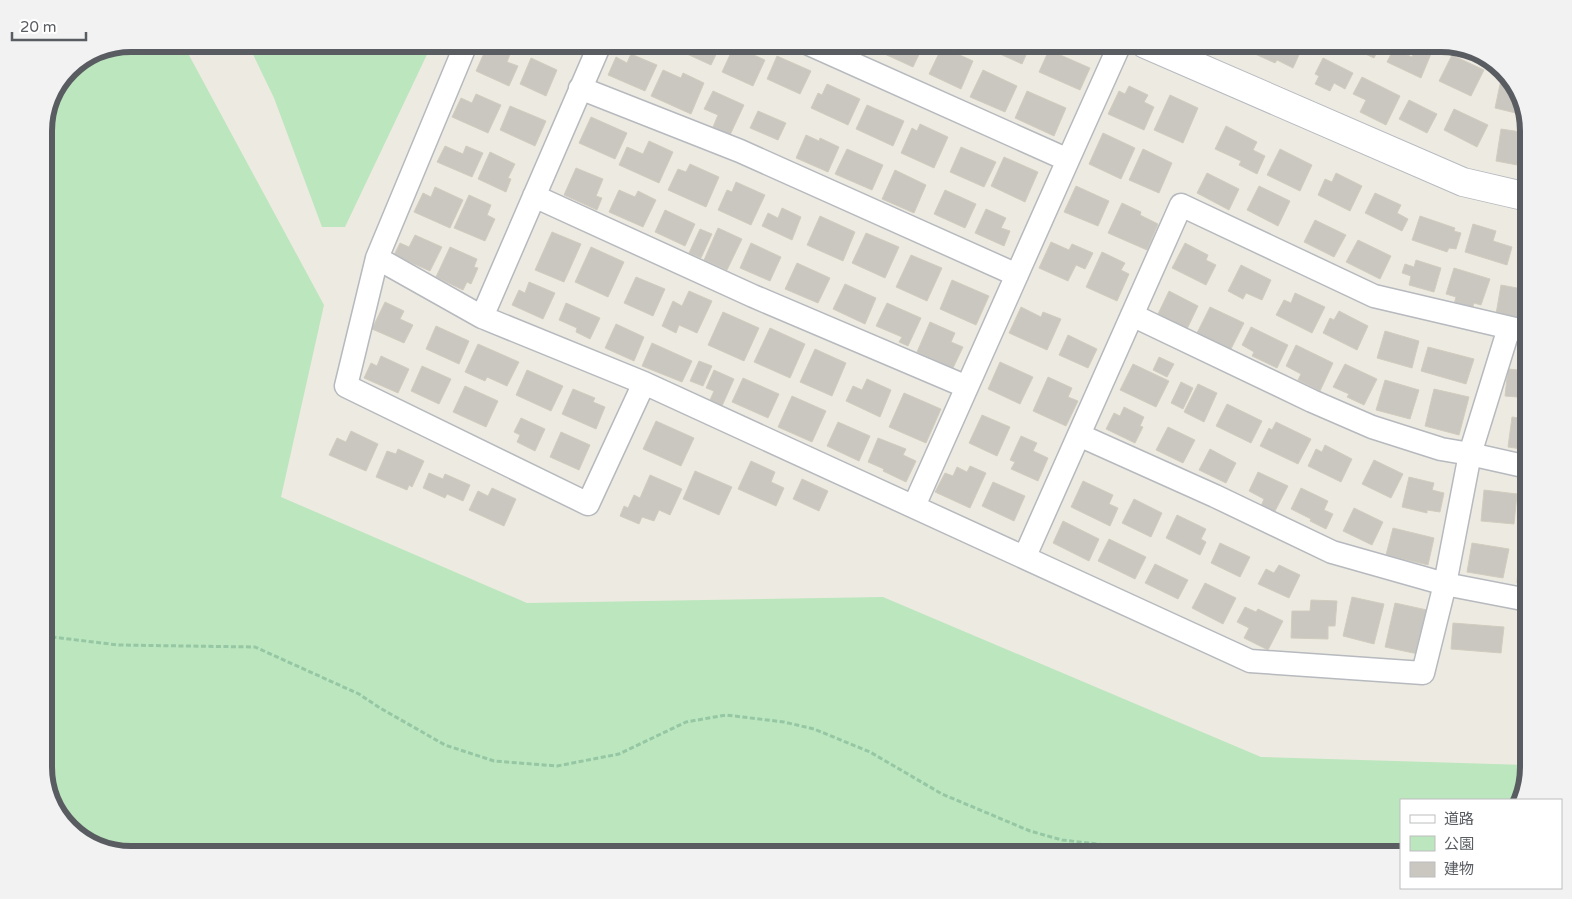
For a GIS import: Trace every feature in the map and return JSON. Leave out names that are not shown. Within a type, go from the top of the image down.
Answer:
[{"type":"street","points":[[463,52],[377,258],[346,386],[588,504],[644,383]]},
{"type":"street","points":[[482,317],[596,52]]},
{"type":"street","points":[[827,52],[1068,160]]},
{"type":"street","points":[[914,506],[1116,52]]},
{"type":"street","points":[[1163,52],[1463,182],[1519,195]]},
{"type":"street","points":[[580,88],[740,152],[1017,275]]},
{"type":"street","points":[[534,196],[753,296],[967,387]]},
{"type":"street","points":[[377,258],[482,317],[644,383],[1025,556],[1250,661],[1423,673],[1445,584],[1470,454],[1518,330],[1374,296],[1181,205],[1025,556]]},
{"type":"street","points":[[1132,315],[1312,401],[1372,427],[1441,450],[1470,454],[1520,465]]},
{"type":"street","points":[[1079,435],[1215,496],[1332,552],[1445,584],[1520,598]]},
{"type":"path","points":[[53,637],[118,645],[255,648],[359,694],[445,745],[494,761],[556,766],[619,754],[686,722],[726,714],[784,722],[814,728],[870,752],[942,794],[1030,831],[1062,840],[1097,844],[1175,846]]},
{"type":"green space","points":[[132,52],[187,52],[324,305],[281,497],[527,603],[883,597],[1261,757],[1520,765],[1520,767],[1517,788],[1512,799],[1400,799],[1400,846],[122,846],[111,844],[92,836],[80,827],[66,811],[57,793],[53,772],[53,127],[55,111],[61,97],[76,76],[88,66],[116,54]]},
{"type":"green space","points":[[252,52],[428,52],[345,227],[322,227],[274,98]]},
{"type":"building","points":[[485,52],[492,55],[493,52],[511,52],[507,62],[518,66],[509,86],[476,71]]},
{"type":"building","points":[[683,52],[717,52],[711,65]]},
{"type":"building","points":[[731,52],[747,52],[765,60],[753,86],[722,72]]},
{"type":"building","points":[[880,52],[920,52],[913,67]]},
{"type":"building","points":[[940,52],[953,52],[973,61],[961,89],[929,74]]},
{"type":"building","points":[[996,52],[1027,52],[1022,64]]},
{"type":"building","points":[[1048,52],[1054,52],[1090,68],[1080,90],[1039,72]]},
{"type":"building","points":[[1256,52],[1300,52],[1293,68],[1277,60],[1275,63],[1255,54]]},
{"type":"building","points":[[1361,52],[1377,52],[1374,58]]},
{"type":"building","points":[[1392,52],[1406,52],[1405,54],[1412,57],[1414,52],[1432,52],[1421,78],[1387,62]]},
{"type":"building","points":[[631,54],[657,65],[645,91],[608,75],[616,57],[627,63]]},
{"type":"building","points":[[1452,55],[1484,70],[1471,96],[1439,81]]},
{"type":"building","points":[[777,56],[811,71],[800,94],[767,79]]},
{"type":"building","points":[[531,58],[557,70],[546,96],[520,84]]},
{"type":"building","points":[[1323,58],[1353,73],[1345,89],[1334,83],[1330,91],[1315,84],[1319,76],[1315,74]]},
{"type":"building","points":[[663,70],[681,78],[683,73],[704,83],[691,114],[651,96]]},
{"type":"building","points":[[983,70],[1017,86],[1005,112],[970,97]]},
{"type":"building","points":[[1362,77],[1400,96],[1386,125],[1360,112],[1366,100],[1353,94]]},
{"type":"building","points":[[1501,81],[1511,97],[1517,113],[1495,108]]},
{"type":"building","points":[[827,84],[860,99],[848,125],[811,108],[818,93],[822,95]]},
{"type":"building","points":[[1129,86],[1148,95],[1144,102],[1154,107],[1144,130],[1108,114],[1119,91],[1125,94]]},
{"type":"building","points":[[713,91],[744,105],[730,135],[713,127],[718,115],[704,109]]},
{"type":"building","points":[[1027,91],[1066,108],[1054,136],[1015,118]]},
{"type":"building","points":[[476,94],[501,105],[488,133],[452,117],[461,98],[472,103]]},
{"type":"building","points":[[1170,95],[1198,108],[1183,143],[1154,130]]},
{"type":"building","points":[[1409,100],[1437,114],[1427,133],[1399,119]]},
{"type":"building","points":[[867,105],[904,121],[893,146],[856,129]]},
{"type":"building","points":[[510,106],[546,121],[535,146],[500,130]]},
{"type":"building","points":[[1454,109],[1488,125],[1477,147],[1444,130]]},
{"type":"building","points":[[758,111],[786,123],[778,140],[750,128]]},
{"type":"building","points":[[591,117],[627,133],[615,159],[579,143]]},
{"type":"building","points":[[920,124],[948,137],[934,168],[901,153],[912,128],[917,131]]},
{"type":"building","points":[[1226,126],[1257,142],[1253,150],[1265,156],[1257,174],[1239,165],[1241,161],[1215,149]]},
{"type":"building","points":[[1501,129],[1519,132],[1519,165],[1496,161]]},
{"type":"building","points":[[1103,133],[1135,148],[1121,179],[1089,164]]},
{"type":"building","points":[[806,135],[819,141],[820,138],[839,147],[828,172],[796,158]]},
{"type":"building","points":[[649,141],[673,152],[659,183],[619,165],[627,147],[643,154]]},
{"type":"building","points":[[445,146],[463,154],[466,146],[483,153],[472,177],[437,162]]},
{"type":"building","points":[[961,147],[996,162],[984,187],[950,172]]},
{"type":"building","points":[[847,149],[883,165],[872,190],[835,174]]},
{"type":"building","points":[[1143,149],[1172,163],[1159,193],[1129,180]]},
{"type":"building","points":[[1280,149],[1312,165],[1300,191],[1267,175]]},
{"type":"building","points":[[490,152],[515,164],[508,178],[511,179],[506,192],[478,179]]},
{"type":"building","points":[[1004,157],[1038,172],[1025,202],[991,186]]},
{"type":"building","points":[[690,164],[719,177],[706,207],[668,190],[678,169],[686,172]]},
{"type":"building","points":[[576,168],[603,179],[596,196],[602,198],[597,210],[564,195]]},
{"type":"building","points":[[895,170],[926,185],[914,213],[882,199]]},
{"type":"building","points":[[1207,173],[1239,189],[1229,210],[1197,193]]},
{"type":"building","points":[[1336,173],[1362,186],[1350,211],[1318,195],[1325,179],[1332,182]]},
{"type":"building","points":[[736,182],[765,195],[751,225],[718,210],[727,190],[732,192]]},
{"type":"building","points":[[1076,186],[1109,201],[1098,226],[1064,212]]},
{"type":"building","points":[[1259,186],[1290,201],[1278,226],[1247,210]]},
{"type":"building","points":[[435,187],[463,200],[450,228],[414,212],[423,193],[431,197]]},
{"type":"building","points":[[619,190],[635,197],[638,191],[656,200],[643,227],[609,212]]},
{"type":"building","points":[[945,190],[976,204],[965,228],[934,214]]},
{"type":"building","points":[[1375,193],[1401,205],[1397,213],[1408,219],[1402,231],[1365,213]]},
{"type":"building","points":[[469,195],[491,205],[487,215],[495,219],[485,241],[454,228]]},
{"type":"building","points":[[1122,203],[1141,212],[1140,215],[1158,224],[1147,250],[1108,233]]},
{"type":"building","points":[[782,208],[801,217],[792,240],[762,226],[768,213],[778,218]]},
{"type":"building","points":[[986,209],[1006,218],[1001,228],[1010,231],[1004,246],[975,233]]},
{"type":"building","points":[[665,210],[695,224],[685,246],[655,232]]},
{"type":"building","points":[[820,216],[855,232],[843,261],[807,245]]},
{"type":"building","points":[[1420,216],[1455,228],[1454,231],[1461,233],[1456,249],[1449,248],[1447,252],[1412,240]]},
{"type":"building","points":[[1315,220],[1346,235],[1334,257],[1304,242]]},
{"type":"building","points":[[1473,224],[1496,231],[1493,241],[1512,247],[1507,265],[1465,252]]},
{"type":"building","points":[[718,228],[742,239],[727,270],[704,260]]},
{"type":"building","points":[[700,229],[712,234],[701,258],[689,253]]},
{"type":"building","points":[[552,232],[581,244],[564,282],[535,270]]},
{"type":"building","points":[[866,233],[899,247],[885,278],[852,263]]},
{"type":"building","points":[[415,235],[442,247],[430,271],[394,255],[400,243],[409,247]]},
{"type":"building","points":[[1358,240],[1391,256],[1380,279],[1346,262]]},
{"type":"building","points":[[1051,242],[1069,250],[1072,244],[1093,253],[1085,269],[1076,265],[1068,281],[1039,268]]},
{"type":"building","points":[[751,243],[781,257],[770,281],[740,268]]},
{"type":"building","points":[[1185,243],[1208,255],[1206,260],[1216,265],[1206,285],[1172,268]]},
{"type":"building","points":[[450,247],[477,259],[474,267],[478,268],[471,284],[467,282],[463,290],[436,277]]},
{"type":"building","points":[[591,247],[624,262],[608,297],[575,282]]},
{"type":"building","points":[[1102,252],[1125,263],[1121,270],[1129,274],[1117,301],[1086,287]]},
{"type":"building","points":[[911,255],[942,268],[927,301],[896,287]]},
{"type":"building","points":[[1416,260],[1441,268],[1434,292],[1409,285],[1411,276],[1402,273],[1405,264],[1414,267]]},
{"type":"building","points":[[797,263],[830,278],[818,303],[785,289]]},
{"type":"building","points":[[1241,265],[1271,280],[1262,300],[1246,293],[1243,299],[1228,291]]},
{"type":"building","points":[[1454,268],[1490,279],[1481,305],[1474,303],[1472,309],[1454,304],[1456,297],[1446,294]]},
{"type":"building","points":[[636,277],[665,289],[653,316],[624,303]]},
{"type":"building","points":[[952,280],[989,296],[976,325],[940,309]]},
{"type":"building","points":[[529,282],[555,293],[543,319],[512,305],[519,290],[525,293]]},
{"type":"building","points":[[845,284],[876,298],[865,324],[833,309]]},
{"type":"building","points":[[1501,285],[1519,288],[1519,318],[1496,314]]},
{"type":"building","points":[[689,291],[712,301],[697,333],[679,325],[676,333],[662,326],[673,301],[682,306]]},
{"type":"building","points":[[1169,291],[1198,306],[1187,329],[1158,314]]},
{"type":"building","points":[[1295,293],[1325,307],[1312,333],[1276,315],[1284,300],[1291,303]]},
{"type":"building","points":[[385,302],[404,311],[400,319],[413,325],[404,343],[372,329]]},
{"type":"building","points":[[566,303],[600,318],[590,339],[576,332],[577,328],[559,320]]},
{"type":"building","points":[[887,303],[921,318],[908,346],[899,342],[902,337],[876,326]]},
{"type":"building","points":[[1021,307],[1041,317],[1043,312],[1061,319],[1047,350],[1009,333]]},
{"type":"building","points":[[1210,307],[1244,323],[1231,349],[1197,333]]},
{"type":"building","points":[[1339,311],[1368,326],[1357,350],[1323,333],[1330,318],[1334,320]]},
{"type":"building","points":[[723,312],[759,328],[744,361],[708,345]]},
{"type":"building","points":[[930,322],[955,333],[951,342],[963,347],[953,368],[917,352]]},
{"type":"building","points":[[616,324],[644,337],[634,361],[605,348]]},
{"type":"building","points":[[436,326],[469,341],[459,364],[426,349]]},
{"type":"building","points":[[1251,327],[1288,345],[1277,368],[1252,356],[1254,352],[1242,345]]},
{"type":"building","points":[[770,328],[805,344],[790,378],[754,362]]},
{"type":"building","points":[[1385,331],[1419,341],[1412,368],[1377,358]]},
{"type":"building","points":[[1068,335],[1097,349],[1088,368],[1059,355]]},
{"type":"building","points":[[652,343],[692,361],[682,382],[642,366]]},
{"type":"building","points":[[478,344],[519,362],[507,386],[487,377],[485,381],[465,372]]},
{"type":"building","points":[[1296,345],[1333,363],[1320,391],[1298,380],[1301,374],[1286,366]]},
{"type":"building","points":[[1428,347],[1474,359],[1466,384],[1421,371]]},
{"type":"building","points":[[815,349],[846,363],[832,396],[800,382]]},
{"type":"building","points":[[381,356],[409,369],[398,393],[364,378],[371,363],[377,366]]},
{"type":"building","points":[[1159,357],[1174,364],[1167,377],[1153,370]]},
{"type":"building","points":[[699,361],[712,366],[703,386],[690,381]]},
{"type":"building","points":[[1000,362],[1033,377],[1020,404],[988,389]]},
{"type":"building","points":[[1133,364],[1169,381],[1156,407],[1120,390]]},
{"type":"building","points":[[1345,364],[1377,379],[1364,405],[1347,397],[1349,394],[1333,387]]},
{"type":"building","points":[[422,366],[451,379],[439,404],[411,391]]},
{"type":"building","points":[[1508,369],[1519,370],[1519,397],[1505,396]]},
{"type":"building","points":[[527,370],[563,386],[551,411],[516,395]]},
{"type":"building","points":[[714,370],[734,379],[722,406],[710,400],[714,391],[706,388]]},
{"type":"building","points":[[1048,377],[1072,388],[1068,397],[1078,401],[1066,426],[1033,411]]},
{"type":"building","points":[[743,378],[779,394],[768,418],[732,402]]},
{"type":"building","points":[[867,379],[891,390],[880,417],[846,401],[853,386],[862,390]]},
{"type":"building","points":[[1385,380],[1419,390],[1410,419],[1376,410]]},
{"type":"building","points":[[1181,382],[1193,388],[1183,409],[1171,403]]},
{"type":"building","points":[[1198,384],[1217,393],[1204,422],[1184,412]]},
{"type":"building","points":[[465,386],[498,401],[486,427],[453,412]]},
{"type":"building","points":[[573,389],[595,398],[593,402],[605,407],[596,429],[562,414]]},
{"type":"building","points":[[1434,389],[1469,397],[1459,435],[1425,426]]},
{"type":"building","points":[[904,393],[941,409],[926,443],[889,427]]},
{"type":"building","points":[[792,396],[826,411],[812,442],[778,427]]},
{"type":"building","points":[[1227,404],[1262,421],[1251,443],[1216,426]]},
{"type":"building","points":[[1124,407],[1144,417],[1140,426],[1143,427],[1135,443],[1106,429],[1114,413],[1120,416]]},
{"type":"building","points":[[982,415],[1010,427],[997,456],[969,443]]},
{"type":"building","points":[[1512,417],[1519,418],[1520,449],[1508,447]]},
{"type":"building","points":[[521,418],[545,429],[535,451],[517,442],[520,435],[514,432]]},
{"type":"building","points":[[656,421],[694,438],[681,466],[643,449]]},
{"type":"building","points":[[838,422],[870,436],[859,461],[827,446]]},
{"type":"building","points":[[1276,422],[1311,439],[1298,464],[1260,446],[1269,428],[1272,430]]},
{"type":"building","points":[[1168,427],[1195,440],[1183,463],[1156,450]]},
{"type":"building","points":[[351,431],[378,444],[366,471],[329,455],[337,438],[346,442]]},
{"type":"building","points":[[561,432],[590,445],[579,470],[550,457]]},
{"type":"building","points":[[1021,436],[1037,443],[1033,451],[1048,458],[1038,481],[1011,469],[1015,462],[1010,460]]},
{"type":"building","points":[[878,438],[906,449],[903,455],[916,461],[906,482],[868,462]]},
{"type":"building","points":[[1325,445],[1352,459],[1341,482],[1308,466],[1316,449],[1322,452]]},
{"type":"building","points":[[398,449],[424,461],[412,487],[409,485],[407,490],[376,477],[387,451],[396,454]]},
{"type":"building","points":[[1210,449],[1236,463],[1226,483],[1199,470]]},
{"type":"building","points":[[1374,460],[1403,474],[1391,498],[1362,484]]},
{"type":"building","points":[[751,461],[775,472],[771,482],[784,488],[776,506],[738,489]]},
{"type":"building","points":[[970,466],[986,473],[970,508],[935,492],[945,473],[953,476],[957,467],[967,472]]},
{"type":"building","points":[[695,471],[732,487],[719,515],[683,499]]},
{"type":"building","points":[[1258,472],[1288,486],[1274,513],[1261,506],[1264,499],[1249,491]]},
{"type":"building","points":[[429,473],[443,479],[445,474],[470,485],[463,501],[447,494],[445,498],[423,488]]},
{"type":"building","points":[[650,475],[682,489],[670,515],[659,510],[654,521],[642,517],[639,524],[620,516],[624,506],[628,508],[634,495],[640,498]]},
{"type":"building","points":[[1409,477],[1434,483],[1432,490],[1444,493],[1440,512],[1427,510],[1427,513],[1402,507]]},
{"type":"building","points":[[802,479],[828,491],[819,511],[793,499]]},
{"type":"building","points":[[1083,481],[1113,495],[1109,504],[1118,508],[1110,526],[1071,507]]},
{"type":"building","points":[[993,482],[1025,496],[1014,521],[982,506]]},
{"type":"building","points":[[492,488],[516,499],[504,526],[469,510],[478,491],[488,496]]},
{"type":"building","points":[[1301,488],[1328,501],[1324,510],[1333,514],[1326,529],[1291,509]]},
{"type":"building","points":[[1484,490],[1517,494],[1514,524],[1481,521]]},
{"type":"building","points":[[1134,499],[1162,513],[1151,537],[1122,523]]},
{"type":"building","points":[[1354,508],[1383,522],[1372,545],[1343,531]]},
{"type":"building","points":[[1177,515],[1206,529],[1201,539],[1206,542],[1200,555],[1166,538]]},
{"type":"building","points":[[1063,521],[1099,539],[1089,561],[1053,543]]},
{"type":"building","points":[[1393,528],[1434,538],[1428,565],[1386,555]]},
{"type":"building","points":[[1109,539],[1146,557],[1135,579],[1098,561]]},
{"type":"building","points":[[1220,543],[1250,557],[1240,577],[1211,563]]},
{"type":"building","points":[[1472,543],[1509,549],[1503,578],[1467,572]]},
{"type":"building","points":[[1519,552],[1520,583],[1517,583]]},
{"type":"building","points":[[1155,564],[1188,580],[1178,599],[1145,583]]},
{"type":"building","points":[[1279,565],[1300,575],[1289,598],[1258,584],[1266,569],[1274,573]]},
{"type":"building","points":[[1205,583],[1236,598],[1223,624],[1192,608]]},
{"type":"building","points":[[1352,597],[1384,604],[1374,644],[1343,636]]},
{"type":"building","points":[[1311,600],[1337,601],[1335,626],[1328,626],[1328,639],[1291,638],[1292,611],[1310,611]]},
{"type":"building","points":[[1395,603],[1427,610],[1418,654],[1385,647]]},
{"type":"building","points":[[1245,607],[1256,612],[1258,609],[1283,621],[1268,650],[1244,638],[1249,628],[1237,622]]},
{"type":"building","points":[[1453,623],[1504,627],[1501,653],[1451,649]]}]
